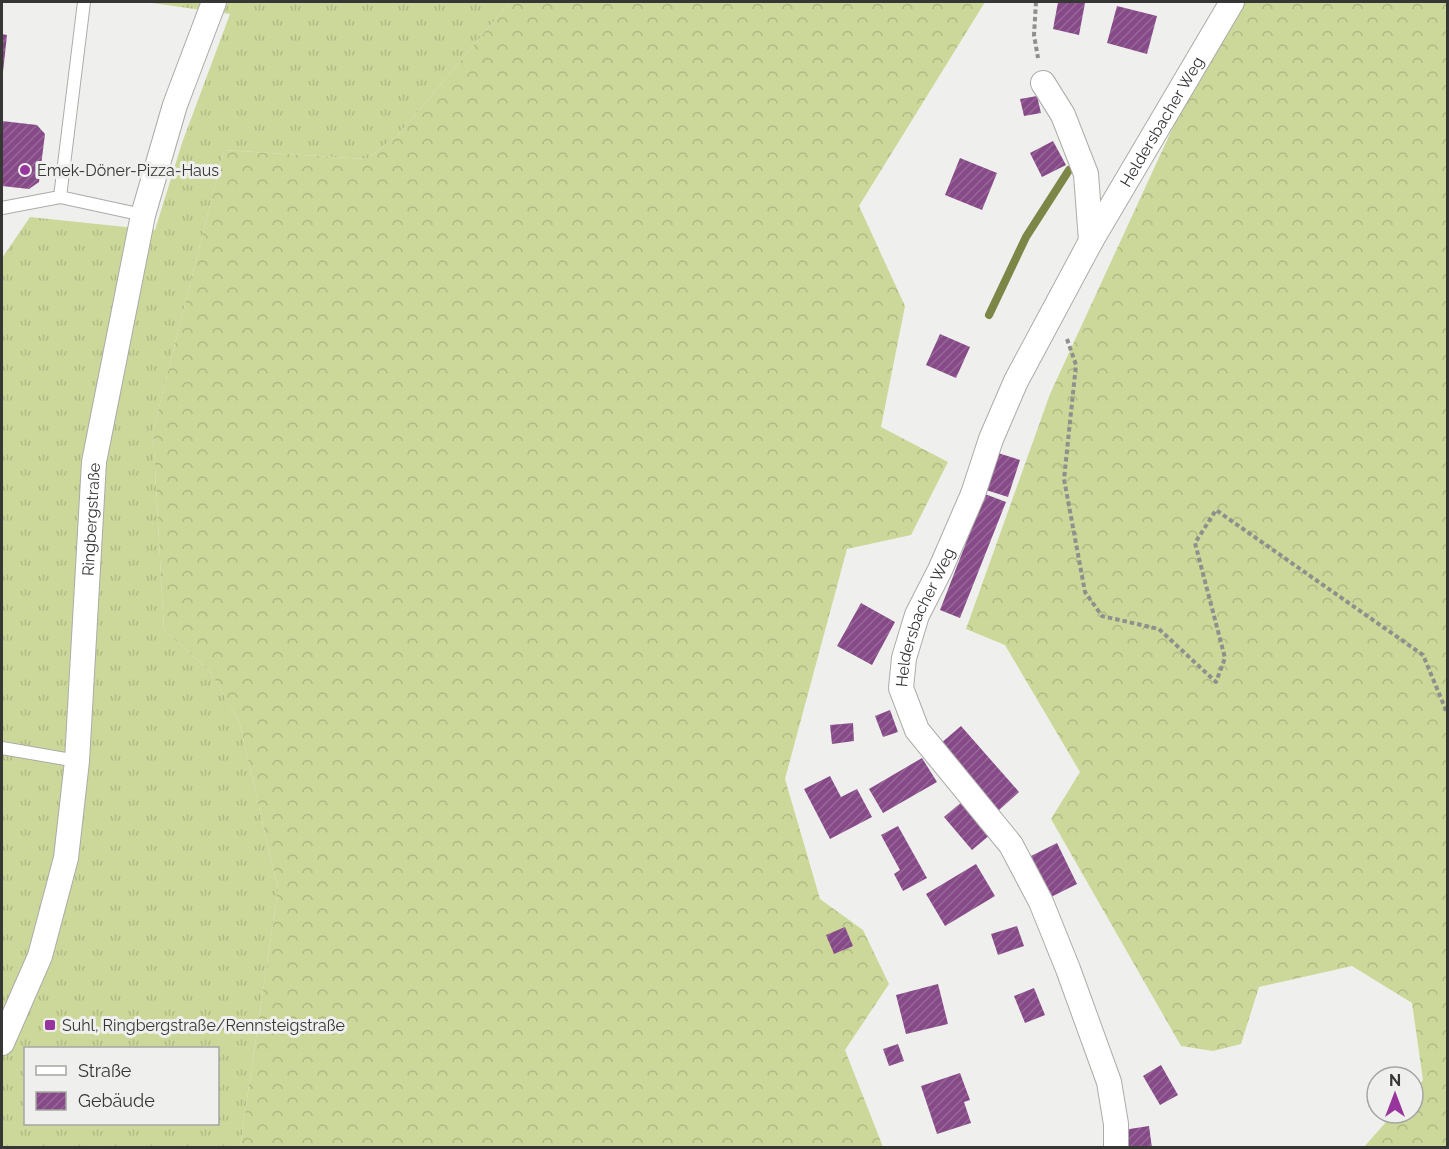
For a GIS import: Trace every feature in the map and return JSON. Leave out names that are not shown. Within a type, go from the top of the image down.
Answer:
[{"type":"street","name":"Ringbergstraße","points":[[2,1043],[40,956],[66,858],[77,761],[94,462],[143,215],[176,105],[214,2]]},
{"type":"street","name":"Heldersbacher Weg","points":[[1116,1148],[1116,1124],[1109,1082],[1041,902],[1011,845],[917,730],[901,687],[904,658],[917,615],[940,570],[973,494],[991,439],[1016,381],[1091,241],[1232,2]]},
{"type":"street","points":[[1043,83],[1063,115],[1086,174],[1091,241]]},
{"type":"lane","points":[[60,197],[84,2]]},
{"type":"lane","points":[[2,208],[60,197],[143,215]]},
{"type":"lane","points":[[2,748],[77,761]]},
{"type":"path","points":[[1036,2],[1034,35],[1043,83]]},
{"type":"path","points":[[1055,309],[1076,365],[1064,479],[1085,592],[1102,616],[1159,629],[1216,682],[1225,658],[1195,543],[1216,510],[1423,655],[1448,715]]},
{"type":"green space","points":[[145,2],[510,2],[398,135],[367,159],[224,150],[153,431],[164,630],[209,670],[239,721],[278,889],[240,1147],[2,1148],[2,258],[30,217],[155,230],[182,143],[230,14]]},
{"type":"green space","points":[[510,2],[985,2],[859,206],[905,306],[881,427],[948,462],[911,535],[847,549],[785,779],[820,899],[863,930],[889,984],[845,1050],[883,1147],[240,1147],[278,889],[239,721],[209,670],[164,630],[153,431],[224,150],[367,159],[398,135]]},
{"type":"green space","points":[[1243,2],[1447,2],[1447,1147],[1364,1147],[1383,1125],[1425,1125],[1425,1065],[1421,1065],[1412,1003],[1352,966],[1259,987],[1241,1044],[1213,1051],[1181,1046],[1051,819],[1080,772],[1005,645],[966,629],[1050,394],[1186,99]]},
{"type":"building","points":[[1058,2],[1085,3],[1079,35],[1053,29]]},
{"type":"building","points":[[1117,6],[1157,16],[1147,54],[1107,43]]},
{"type":"building","points":[[2,34],[7,35],[3,72],[2,71]]},
{"type":"building","points":[[1037,96],[1041,113],[1024,116],[1020,99]]},
{"type":"building","points":[[2,121],[37,125],[45,134],[39,182],[29,189],[2,186]]},
{"type":"building","points":[[1053,141],[1066,165],[1042,177],[1030,153]]},
{"type":"building","points":[[960,158],[997,173],[982,210],[945,195]]},
{"type":"building","points":[[940,334],[970,347],[956,378],[926,365]]},
{"type":"building","points":[[998,453],[1020,460],[1008,497],[986,490]]},
{"type":"building","points":[[985,494],[1006,502],[960,618],[940,610]]},
{"type":"building","points":[[861,603],[895,622],[872,665],[837,646]]},
{"type":"building","points":[[890,710],[898,732],[883,737],[875,716]]},
{"type":"building","points":[[853,723],[854,741],[832,744],[830,725]]},
{"type":"building","points":[[961,726],[1019,792],[998,811],[940,744]]},
{"type":"building","points":[[922,758],[937,782],[883,813],[869,789]]},
{"type":"building","points":[[830,776],[841,797],[857,789],[872,817],[830,839],[804,789]]},
{"type":"building","points":[[963,801],[991,834],[972,850],[944,817]]},
{"type":"building","points":[[898,826],[927,878],[903,891],[894,874],[900,870],[881,835]]},
{"type":"building","points":[[1057,843],[1077,884],[1049,898],[1029,857]]},
{"type":"building","points":[[976,864],[995,896],[945,926],[926,894]]},
{"type":"building","points":[[1017,926],[1024,946],[998,955],[991,934]]},
{"type":"building","points":[[845,927],[853,946],[834,954],[826,935]]},
{"type":"building","points":[[938,984],[948,1024],[906,1034],[896,995]]},
{"type":"building","points":[[1034,988],[1045,1015],[1025,1023],[1014,996]]},
{"type":"building","points":[[898,1044],[904,1061],[889,1066],[883,1049]]},
{"type":"building","points":[[1161,1065],[1178,1095],[1160,1105],[1143,1076]]},
{"type":"building","points":[[960,1073],[970,1100],[964,1102],[971,1123],[937,1134],[921,1086]]},
{"type":"building","points":[[1149,1126],[1152,1148],[1125,1148],[1123,1130]]},
{"type":"waterway","points":[[989,315],[1026,237],[1069,170]]},
{"type":"place","name":"Emek-Döner-Pizza-Haus","points":[[25,170]]},
{"type":"place","name":"Suhl, Ringbergstraße/Rennsteigstraße","points":[[50,1025]]}]
